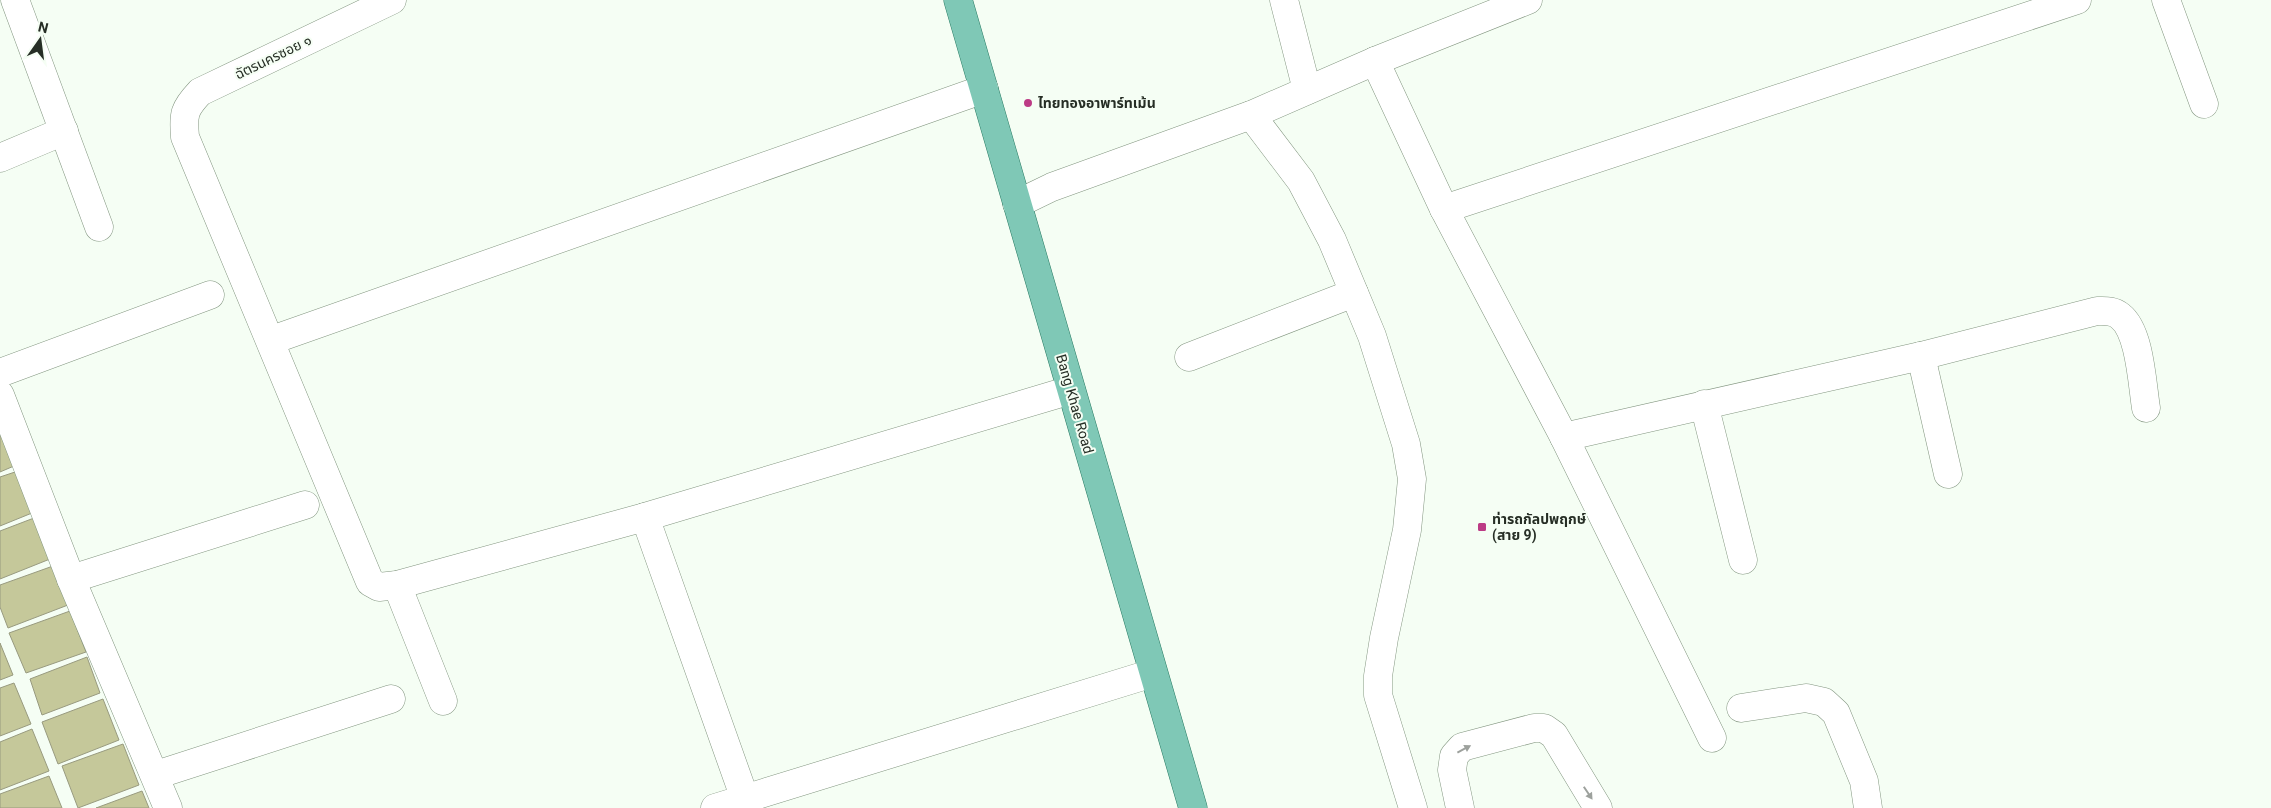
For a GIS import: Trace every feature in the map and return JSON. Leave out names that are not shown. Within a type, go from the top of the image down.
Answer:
[{"type":"main road","name":"Bang Khae Road","points":[[958,0],[1193,808]]},
{"type":"street","points":[[15,0],[99,227]]},
{"type":"street","name":"ฉัตรนครซอย ๑","points":[[272,340],[185,136],[184,120],[186,106],[200,92],[392,0]]},
{"type":"street","points":[[1284,0],[1308,90]]},
{"type":"street","points":[[1017,204],[1052,187],[1251,115],[1374,61],[1528,0]]},
{"type":"street","points":[[1444,208],[2077,0]]},
{"type":"street","points":[[2166,0],[2204,104]]},
{"type":"street","points":[[1374,61],[1444,208],[1564,436],[1712,738]]},
{"type":"street","points":[[984,89],[272,340],[370,582],[379,587],[397,585],[646,517],[1071,390]]},
{"type":"street","points":[[1251,115],[1301,181],[1332,240],[1372,336],[1406,444],[1412,479],[1407,530],[1378,676],[1378,695],[1385,724],[1413,808]]},
{"type":"street","points":[[0,158],[64,131]]},
{"type":"street","points":[[1189,357],[1354,293]]},
{"type":"street","points":[[0,373],[210,295]]},
{"type":"street","points":[[1564,436],[1921,356],[2083,314],[2110,311],[2119,314],[2130,326],[2146,408]]},
{"type":"street","points":[[1921,356],[1948,474]]},
{"type":"street","points":[[0,395],[71,579],[156,775],[168,808]]},
{"type":"street","points":[[1704,404],[1743,560]]},
{"type":"street","points":[[71,579],[305,505]]},
{"type":"street","points":[[646,517],[745,799]]},
{"type":"street","points":[[397,585],[443,701]]},
{"type":"street","points":[[716,808],[1153,674]]},
{"type":"street","points":[[1741,708],[1806,698],[1824,702],[1836,713],[1861,772],[1868,808]]},
{"type":"street","points":[[156,775],[390,699]]},
{"type":"street","points":[[1460,808],[1452,770],[1454,756],[1462,747],[1534,728],[1544,728],[1554,735],[1598,808]]},
{"type":"building","points":[[0,433],[14,466],[0,472]]},
{"type":"building","points":[[15,472],[32,513],[0,526],[0,477]]},
{"type":"building","points":[[34,518],[50,559],[0,579],[0,531]]},
{"type":"building","points":[[53,566],[68,605],[8,628],[0,607],[0,585]]},
{"type":"building","points":[[70,611],[86,652],[26,673],[9,633]]},
{"type":"building","points":[[0,643],[13,675],[0,680]]},
{"type":"building","points":[[87,657],[100,693],[42,715],[30,679]]},
{"type":"building","points":[[14,683],[31,724],[0,736],[0,688]]},
{"type":"building","points":[[103,699],[119,740],[58,764],[42,722]]},
{"type":"building","points":[[32,729],[49,771],[0,790],[0,742]]},
{"type":"building","points":[[123,744],[139,785],[78,808],[62,766]]},
{"type":"building","points":[[49,776],[62,808],[0,808],[0,794]]},
{"type":"building","points":[[142,791],[149,808],[96,808]]},
{"type":"place","name":"ไทยทองอาพาร์ทเม้น","points":[[1028,103]]},
{"type":"place","name":"ท่ารถกัลปพฤกษ์ (สาย 9)","points":[[1482,527]]}]
